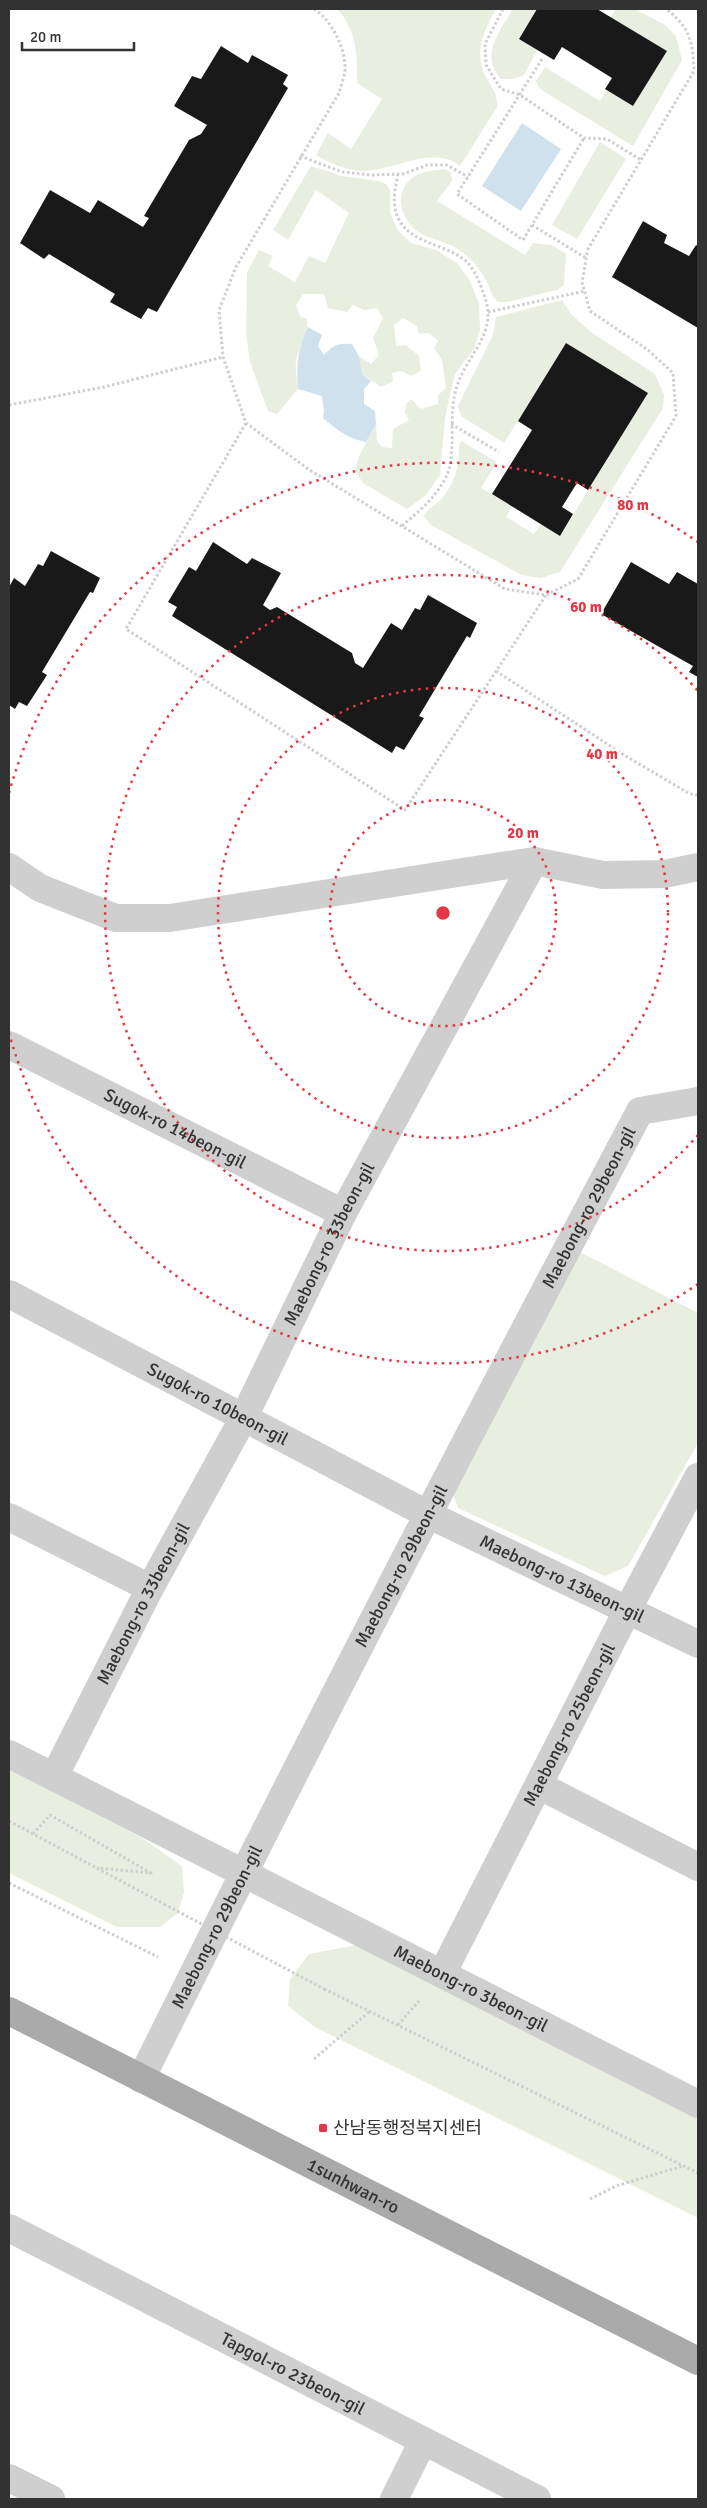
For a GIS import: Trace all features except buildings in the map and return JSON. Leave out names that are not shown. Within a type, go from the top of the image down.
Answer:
[{"type":"main road","name":"1sunhwan-ro","points":[[9,2011],[698,2361]]},
{"type":"street","points":[[9,867],[40,888],[116,918],[170,918],[534,862],[603,875],[664,874],[698,867]]},
{"type":"street","name":"Maebong-ro 33beon-gil","points":[[54,1777],[150,1588],[244,1417],[343,1213],[534,862]]},
{"type":"street","name":"Sugok-ro 14beon-gil","points":[[9,1045],[343,1213]]},
{"type":"street","name":"Maebong-ro 29beon-gil","points":[[141,2079],[243,1873],[427,1514],[640,1111],[698,1101]]},
{"type":"street","name":"Sugok-ro 10beon-gil","points":[[9,1294],[427,1514]]},
{"type":"street","name":"Maebong-ro 25beon-gil","points":[[442,1974],[540,1786],[628,1609],[698,1477]]},
{"type":"street","name":"Maebong-ro 13beon-gil","points":[[427,1514],[698,1644]]},
{"type":"street","points":[[9,1516],[150,1588]]},
{"type":"street","name":"Maebong-ro 3beon-gil","points":[[9,1754],[698,2104]]},
{"type":"street","points":[[540,1786],[698,1867]]},
{"type":"street","name":"Tapgol-ro 23beon-gil","points":[[9,2228],[537,2499]]},
{"type":"street","points":[[394,2499],[423,2441]]},
{"type":"street","points":[[9,2478],[51,2499]]},
{"type":"path","points":[[314,9],[322,14],[336,33],[346,66],[339,93],[236,267],[219,310],[223,357],[246,423],[308,469],[505,589],[546,595]]},
{"type":"path","points":[[503,9],[485,44],[486,65],[501,89],[520,95],[584,138],[607,140],[641,160]]},
{"type":"path","points":[[246,423],[126,629],[405,810],[546,595],[578,579],[676,416],[673,374],[648,350],[590,310],[582,282],[588,249],[694,71],[693,43],[678,18],[666,9]]},
{"type":"path","points":[[542,59],[457,194],[523,240],[584,138]]},
{"type":"path","points":[[300,156],[342,172],[372,175],[398,174],[427,165],[447,165],[468,177]]},
{"type":"path","points":[[398,174],[395,207],[401,222],[410,234],[451,252],[468,263],[484,294],[488,312],[486,331],[480,346],[468,362],[456,386],[451,424],[451,462],[446,478],[428,504],[402,526]]},
{"type":"path","points":[[532,225],[586,258]]},
{"type":"path","points":[[488,312],[585,291]]},
{"type":"path","points":[[9,406],[104,387],[223,357]]},
{"type":"path","points":[[451,424],[499,452]]},
{"type":"path","points":[[496,672],[624,756],[690,794],[698,795]]},
{"type":"path","points":[[33,1834],[50,1815],[151,1873],[97,1868]]},
{"type":"path","points":[[9,1821],[324,1989],[698,2174]]},
{"type":"path","points":[[9,1883],[158,1957]]},
{"type":"path","points":[[314,2059],[370,2011]]},
{"type":"path","points":[[590,2199],[616,2186],[684,2166]]},
{"type":"shaded area","points":[[337,9],[496,9],[487,26],[480,51],[483,69],[496,95],[497,107],[460,166],[449,160],[425,158],[375,170],[357,171],[339,166],[316,155],[328,133],[351,149],[382,99],[357,83],[356,54],[352,34]]},
{"type":"shaded area","points":[[513,9],[537,9],[519,38],[537,50],[524,75],[512,79],[501,79],[492,61],[492,52],[498,34]]},
{"type":"shaded area","points":[[616,9],[635,9],[665,25],[676,36],[682,60],[633,146],[540,89],[536,81],[545,67],[600,101],[607,90],[633,106],[667,51],[610,17]]},
{"type":"shaded area","points":[[600,142],[626,159],[577,239],[552,225]]},
{"type":"shaded area","points":[[311,166],[342,176],[378,181],[386,184],[390,190],[390,213],[397,229],[411,243],[436,250],[457,263],[470,281],[479,304],[480,330],[474,349],[455,374],[449,399],[445,418],[440,475],[426,495],[407,509],[363,483],[355,470],[359,456],[376,424],[377,441],[382,447],[392,448],[393,429],[409,420],[405,413],[406,404],[411,399],[421,409],[438,404],[438,395],[446,388],[442,360],[434,348],[438,341],[429,333],[419,334],[417,326],[403,318],[394,325],[396,346],[406,345],[419,356],[421,371],[411,376],[402,371],[392,373],[393,381],[381,387],[362,374],[359,356],[371,364],[379,355],[373,338],[383,318],[377,308],[364,310],[353,305],[347,312],[328,308],[324,294],[303,294],[296,305],[300,316],[307,319],[305,334],[296,361],[298,389],[277,414],[268,411],[250,362],[246,334],[247,273],[259,250],[273,256],[268,266],[295,282],[309,256],[325,263],[349,213],[316,190],[288,240],[273,230]]},
{"type":"shaded area","points":[[445,169],[451,173],[452,181],[437,201],[525,255],[533,243],[552,245],[566,254],[564,285],[557,290],[507,302],[498,302],[492,295],[481,271],[466,255],[457,248],[415,230],[408,222],[402,209],[401,198],[403,190],[406,184],[415,176]]},
{"type":"shaded area","points":[[562,300],[571,314],[591,332],[655,374],[664,395],[663,408],[560,572],[541,578],[522,575],[431,525],[424,517],[441,500],[450,486],[459,461],[461,441],[497,462],[481,488],[512,506],[506,517],[534,534],[541,524],[560,536],[648,393],[566,343],[504,443],[461,416],[458,406],[493,335],[496,317]]},
{"type":"shaded area","points":[[578,1251],[698,1313],[698,1443],[628,1566],[605,1576],[458,1508],[450,1487]]},
{"type":"shaded area","points":[[9,1769],[142,1838],[182,1866],[184,1892],[178,1913],[160,1927],[117,1927],[9,1873]]},
{"type":"shaded area","points":[[357,1945],[698,2117],[698,2218],[315,2027],[288,2006],[290,1979],[309,1954]]},
{"type":"water","points":[[522,123],[561,149],[521,211],[482,186]]},
{"type":"water","points":[[308,327],[322,335],[318,346],[324,355],[336,345],[352,344],[359,356],[362,374],[371,381],[364,389],[364,404],[375,411],[376,424],[366,442],[348,436],[323,418],[322,396],[298,389],[298,357]]},
{"type":"place","name":"산남동행정복지센터","points":[[323,2128]]}]
